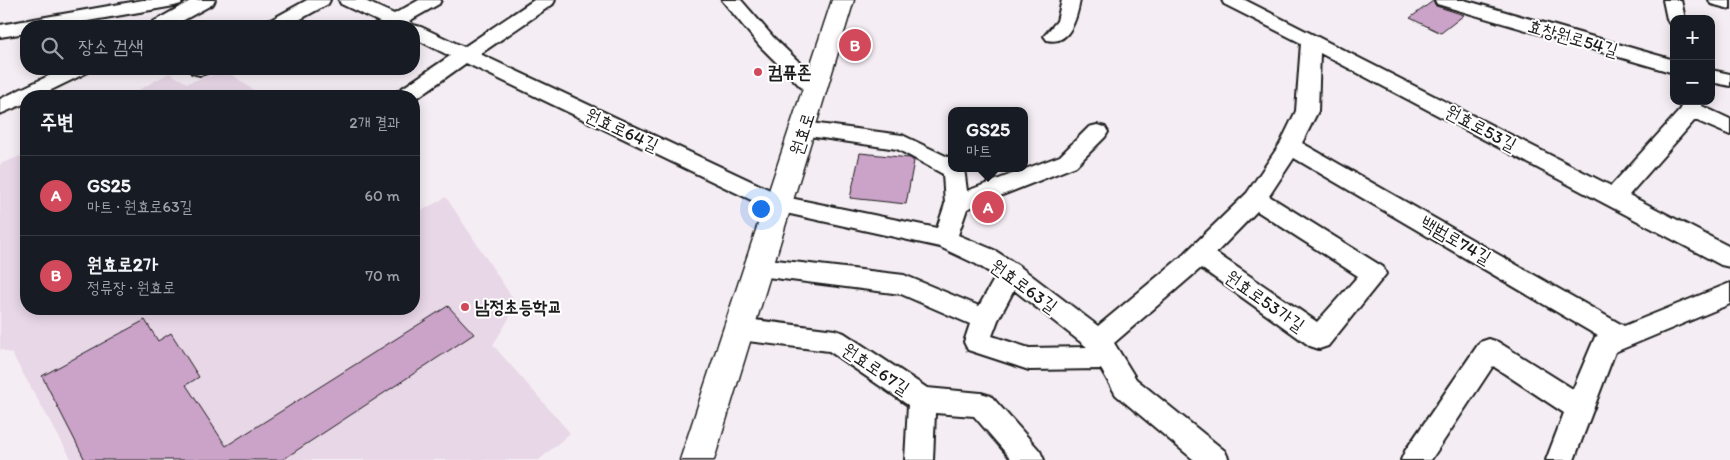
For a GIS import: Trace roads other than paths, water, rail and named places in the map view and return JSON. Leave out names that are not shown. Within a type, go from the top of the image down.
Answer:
[{"type":"main road","name":"원효로","points":[[697,460],[780,204],[843,0]]},
{"type":"street","points":[[61,20],[174,0]]},
{"type":"street","points":[[171,20],[206,0]]},
{"type":"street","points":[[285,20],[320,0]]},
{"type":"street","name":"원효로64길","points":[[348,0],[389,20]]},
{"type":"street","points":[[411,20],[432,0]]},
{"type":"street","points":[[414,90],[546,0]]},
{"type":"street","points":[[731,0],[767,42],[816,90]]},
{"type":"street","points":[[1054,36],[1066,22],[1071,0]]},
{"type":"street","name":"원효로53길","points":[[1231,0],[1730,258]]},
{"type":"street","name":"효창원로54길","points":[[1444,0],[1464,3],[1670,66]]},
{"type":"street","points":[[1672,0],[1675,15]]},
{"type":"street","points":[[1718,0],[1730,3]]},
{"type":"street","points":[[0,31],[20,27]]},
{"type":"street","name":"원효로64길","points":[[420,35],[780,204]]},
{"type":"street","points":[[1010,273],[985,319],[977,342],[1029,359],[1103,350],[1255,199],[1290,146],[1307,111],[1311,40]]},
{"type":"street","points":[[35,90],[67,75]]},
{"type":"street","points":[[1715,77],[1730,80]]},
{"type":"street","points":[[0,107],[20,97]]},
{"type":"street","points":[[1614,198],[1691,106],[1730,128]]},
{"type":"street","points":[[803,130],[902,142],[948,167]]},
{"type":"street","points":[[957,204],[1068,161],[1097,132]]},
{"type":"street","name":"백범로74길","points":[[1290,146],[1621,337]]},
{"type":"street","points":[[945,239],[957,204],[954,172]]},
{"type":"street","name":"원효로53가길","points":[[1200,255],[1319,338],[1374,274],[1255,199]]},
{"type":"street","name":"원효로63길","points":[[780,204],[945,239],[985,258],[1010,273],[1103,350],[1126,386],[1215,460]]},
{"type":"street","points":[[759,268],[904,284],[985,319]]},
{"type":"street","points":[[1560,460],[1604,344],[1730,293]]},
{"type":"street","name":"원효로67길","points":[[740,329],[835,341],[922,400],[981,405],[1030,460]]},
{"type":"street","points":[[1415,460],[1489,350],[1580,408]]},
{"type":"street","name":"원효로67길","points":[[919,460],[922,400]]},
{"type":"place","name":"원효로2가","points":[[855,45]]},
{"type":"place","name":"컴퓨존","points":[[758,72]]},
{"type":"place","name":"GS25","points":[[988,207]]},
{"type":"place","name":"남정초등학교","points":[[465,307]]}]
